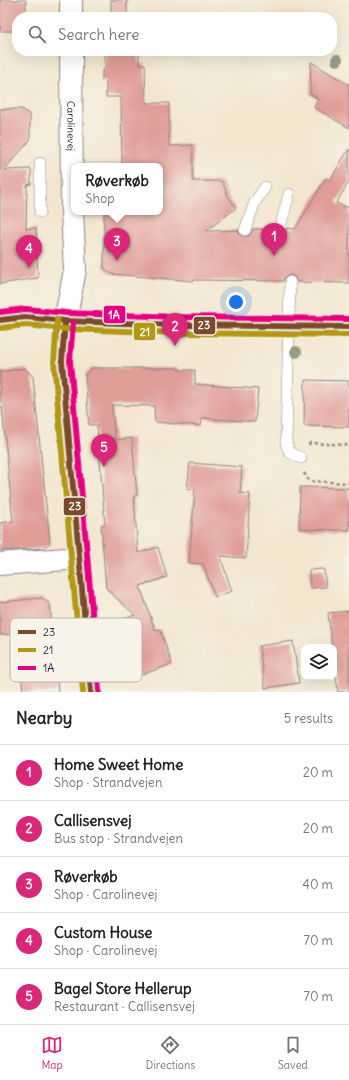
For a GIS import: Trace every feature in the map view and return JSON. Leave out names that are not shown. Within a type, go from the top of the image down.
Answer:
[{"type":"street","points":[[71,0],[71,12]]},
{"type":"street","name":"Carolinevej","points":[[71,56],[72,163]]},
{"type":"street","name":"Carolinevej","points":[[72,215],[75,270],[65,320],[62,361],[85,618]]},
{"type":"street","points":[[0,320],[26,318],[180,325],[349,327]]},
{"type":"street","points":[[0,564],[80,558]]},
{"type":"street","name":"Carolinevej","points":[[90,682],[91,692]]},
{"type":"lane","points":[[40,163],[40,212]]},
{"type":"lane","points":[[245,230],[255,202],[265,187]]},
{"type":"lane","points":[[280,228],[289,194]]},
{"type":"lane","points":[[290,282],[286,442],[289,452],[301,458]]},
{"type":"path","points":[[349,445],[310,443],[301,458],[302,469],[310,482],[349,483]]},
{"type":"building","points":[[0,0],[26,0],[26,12],[12,12],[12,31],[0,31]]},
{"type":"building","points":[[111,0],[127,0],[127,12],[111,12]]},
{"type":"building","points":[[105,56],[139,56],[139,64],[145,64],[146,103],[169,103],[169,146],[193,145],[193,181],[222,181],[228,196],[236,208],[206,231],[238,230],[240,235],[246,237],[250,235],[253,229],[273,229],[275,233],[281,235],[285,233],[287,228],[295,229],[326,178],[330,180],[349,149],[349,182],[336,203],[349,208],[349,283],[297,282],[294,276],[290,275],[284,278],[283,281],[194,281],[111,274],[104,268],[104,215],[163,215],[163,163],[122,163],[121,97],[106,97],[106,83],[102,80],[102,71],[105,68]]},
{"type":"building","points":[[311,62],[349,85],[349,128],[314,107],[318,99],[310,94]]},
{"type":"building","points":[[0,109],[22,109],[30,115],[30,140],[4,170],[31,169],[31,184],[27,185],[26,229],[36,228],[38,278],[0,284]]},
{"type":"building","points":[[25,368],[33,377],[50,543],[43,548],[0,551],[0,523],[13,521],[2,407],[0,407],[0,372]]},
{"type":"building","points":[[92,368],[177,368],[179,370],[195,370],[195,384],[258,389],[255,422],[202,418],[201,426],[155,422],[154,406],[112,405],[115,440],[132,438],[137,496],[134,496],[138,553],[158,547],[167,577],[140,586],[155,630],[160,629],[172,664],[142,674],[142,618],[126,618],[135,615],[106,588],[101,525],[105,524],[97,425],[89,425],[85,374]]},
{"type":"building","points":[[305,380],[349,381],[349,427],[304,426]]},
{"type":"building","points":[[190,463],[242,467],[240,493],[250,494],[246,558],[220,556],[232,591],[215,597],[203,564],[189,563],[195,489],[187,489]]},
{"type":"building","points":[[300,487],[349,488],[349,530],[299,529]]},
{"type":"building","points":[[324,569],[326,587],[310,588],[309,570]]},
{"type":"building","points":[[42,598],[50,604],[51,618],[10,618],[10,634],[0,635],[0,602]]},
{"type":"building","points":[[349,611],[349,692],[338,692],[336,680],[337,644],[332,644],[328,613]]},
{"type":"building","points":[[293,641],[299,683],[265,688],[259,646]]},
{"type":"building","points":[[22,682],[57,682],[58,692],[23,692]]},
{"type":"transit line","name":"1A","points":[[0,312],[26,309],[66,313],[180,317],[349,319]]},
{"type":"transit line","name":"23","points":[[0,320],[26,317],[65,321],[180,325],[349,327]]},
{"type":"transit line","name":"21","points":[[57,320],[54,362],[76,618]]},
{"type":"transit line","name":"23","points":[[65,321],[62,361],[85,618]]},
{"type":"transit line","name":"1A","points":[[73,322],[70,361],[93,618]]},
{"type":"transit line","name":"21","points":[[1,328],[26,325],[65,329],[180,333],[349,335]]},
{"type":"transit line","name":"21","points":[[82,682],[83,692]]},
{"type":"transit line","name":"23","points":[[90,682],[91,692]]},
{"type":"transit line","name":"1A","points":[[98,682],[99,691]]},
{"type":"place","name":"Home Sweet Home","points":[[274,256]]},
{"type":"place","name":"Røverkøb","points":[[117,261]]},
{"type":"place","name":"Custom House","points":[[29,268]]},
{"type":"place","name":"Callisensvej","points":[[175,346]]},
{"type":"place","name":"Bagel Store Hellerup","points":[[104,467]]}]
